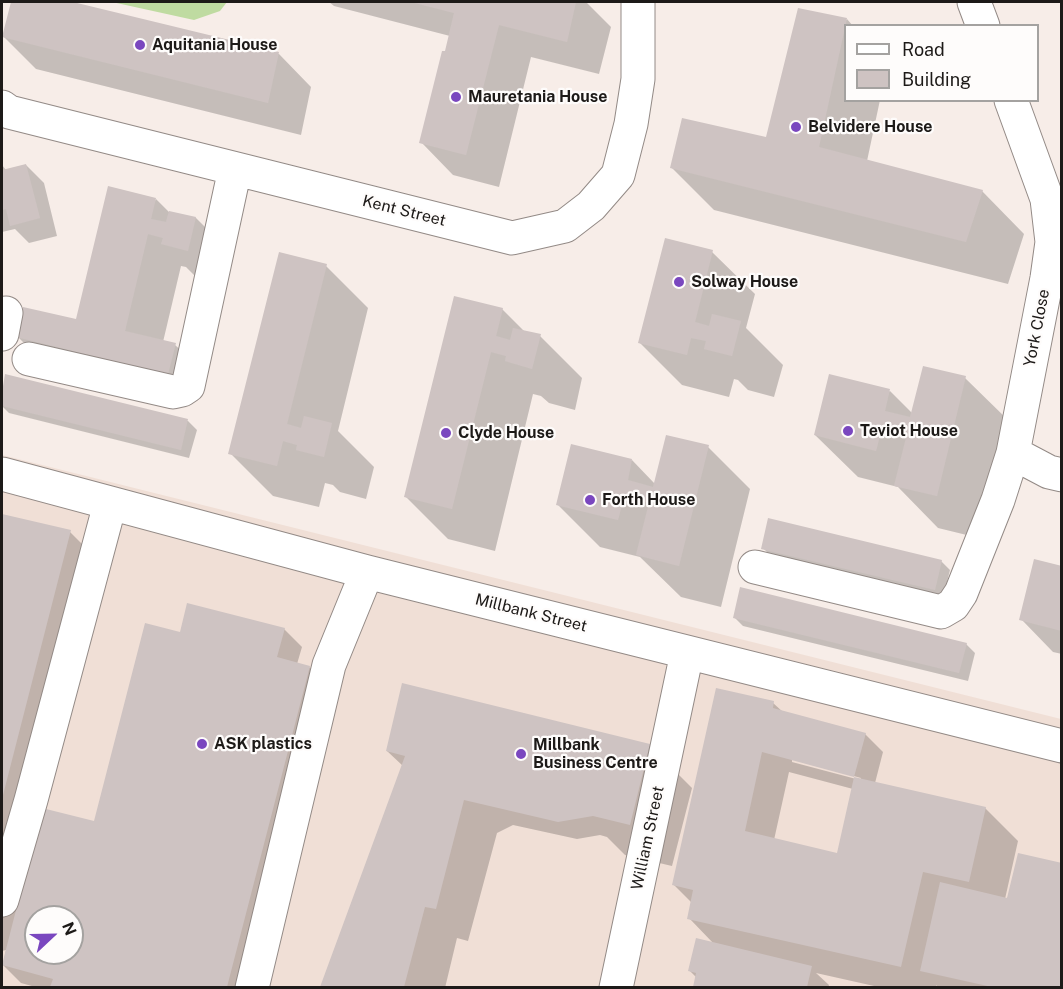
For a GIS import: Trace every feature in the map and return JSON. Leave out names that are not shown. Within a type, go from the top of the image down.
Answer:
[{"type":"street","name":"Kent Street","points":[[2,107],[9,112],[512,238],[565,226],[591,206],[618,175],[631,124],[638,79],[638,2]]},
{"type":"street","points":[[974,2],[982,24]]},
{"type":"street","name":"York Close","points":[[755,567],[941,612],[953,605],[961,593],[998,500],[1012,453],[1052,242],[1047,199],[1012,102]]},
{"type":"street","points":[[29,359],[173,392],[188,386],[235,169]]},
{"type":"street","points":[[1012,453],[1050,472],[1062,475]]},
{"type":"street","name":"Millbank Street","points":[[2,474],[367,572],[1062,746]]},
{"type":"street","points":[[2,900],[110,504]]},
{"type":"street","points":[[252,987],[329,665],[367,572]]},
{"type":"street","name":"William Street","points":[[616,987],[687,653]]},
{"type":"shaded area","points":[[2,455],[1061,719],[1061,987],[2,988]]},
{"type":"green space","points":[[112,2],[227,2],[220,11],[194,20]]},
{"type":"building","name":"Aquitania House","points":[[11,2],[73,2],[279,52],[268,103],[2,37]]},
{"type":"building","name":"Mauretania House","points":[[411,2],[576,2],[567,42],[499,25],[466,155],[419,143],[454,13]]},
{"type":"building","name":"Belvidere House","points":[[798,8],[847,18],[819,147],[983,190],[966,242],[670,168],[682,118],[766,137]]},
{"type":"building","points":[[26,164],[40,218],[10,226],[6,209],[2,210],[2,170]]},
{"type":"building","points":[[108,186],[156,198],[151,219],[166,222],[169,211],[196,217],[188,251],[161,244],[163,238],[148,234],[125,331],[176,343],[168,374],[16,337],[23,307],[76,319]]},
{"type":"building","name":"Solway House","points":[[665,238],[713,250],[695,322],[709,326],[712,314],[741,321],[732,356],[704,349],[706,341],[691,338],[687,355],[638,343]]},
{"type":"building","points":[[279,252],[327,264],[287,424],[301,428],[304,416],[332,423],[324,457],[296,450],[297,445],[283,441],[277,466],[228,454]]},
{"type":"building","name":"Clyde House","points":[[454,296],[503,308],[496,336],[510,340],[513,328],[541,334],[532,369],[505,361],[506,356],[491,352],[452,509],[404,497]]},
{"type":"building","name":"Teviot House","points":[[923,366],[966,376],[937,496],[894,486],[907,434],[882,428],[876,451],[814,435],[829,374],[890,389],[885,411],[910,417]]},
{"type":"building","points":[[5,374],[188,419],[181,450],[2,406]]},
{"type":"building","name":"Forth House","points":[[666,435],[709,445],[679,566],[636,555],[649,503],[624,497],[618,520],[556,505],[571,444],[632,459],[628,480],[653,487]]},
{"type":"building","points":[[2,514],[71,530],[2,799]]},
{"type":"building","points":[[768,518],[942,560],[935,590],[761,549]]},
{"type":"building","points":[[1034,559],[1062,566],[1062,631],[1019,620]]},
{"type":"building","points":[[740,587],[967,643],[959,673],[733,618]]},
{"type":"building","name":"ASK plastics","points":[[187,603],[285,628],[277,657],[310,666],[227,987],[50,987],[53,979],[2,965],[42,808],[94,821],[145,623],[180,632]]},
{"type":"building","points":[[402,683],[650,744],[630,825],[593,816],[558,822],[464,800],[436,909],[425,907],[404,987],[320,987],[405,756],[386,751]]},
{"type":"building","points":[[716,688],[774,701],[773,708],[866,733],[854,777],[986,807],[969,882],[923,872],[901,967],[687,919],[693,890],[672,885]],"holes":[[[762,752],[854,777],[837,853],[745,831]]]},
{"type":"building","points":[[1018,853],[1062,863],[1062,987],[992,987],[920,971],[940,882],[1007,898]]},
{"type":"building","points":[[696,938],[812,966],[807,987],[693,987],[696,973],[688,971]]},
{"type":"place","name":"Aquitania House","points":[[140,45]]},
{"type":"place","name":"Mauretania House","points":[[456,97]]},
{"type":"place","name":"Belvidere House","points":[[796,127]]},
{"type":"place","name":"Solway House","points":[[679,282]]},
{"type":"place","name":"Teviot House","points":[[848,431]]},
{"type":"place","name":"Clyde House","points":[[446,433]]},
{"type":"place","name":"Forth House","points":[[590,500]]},
{"type":"place","name":"ASK plastics","points":[[202,744]]},
{"type":"place","name":"Millbank Business Centre","points":[[521,754]]}]
